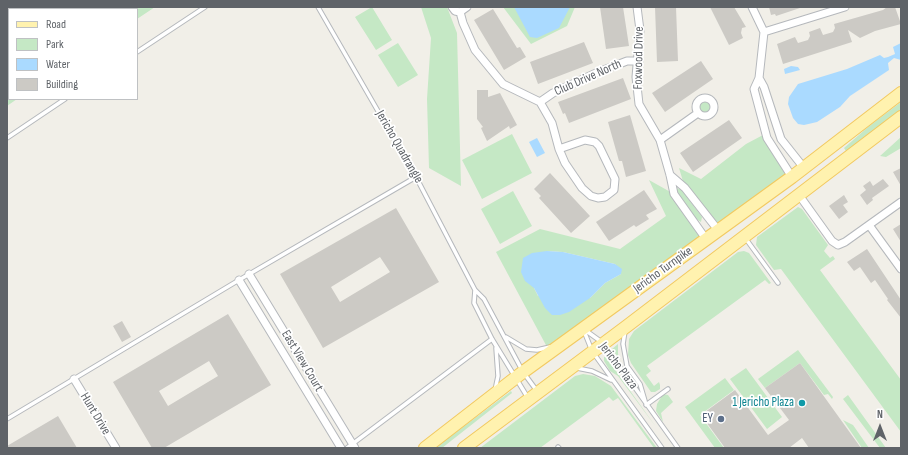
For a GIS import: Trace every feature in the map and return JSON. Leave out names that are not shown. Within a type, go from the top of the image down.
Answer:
[{"type":"main road","name":"Jericho Turnpike","points":[[425,448],[519,375],[792,177],[901,93]]},
{"type":"main road","name":"Jericho Turnpike","points":[[464,448],[901,117]]},
{"type":"street","points":[[452,7],[455,11],[460,12]]},
{"type":"street","points":[[460,12],[467,7]]},
{"type":"street","name":"Foxwood Drive","points":[[637,7],[640,30],[639,61],[636,77],[639,104],[660,140],[674,194],[706,239]]},
{"type":"street","points":[[752,7],[764,32],[759,78],[754,89],[767,138],[792,177]]},
{"type":"street","points":[[764,32],[845,7]]},
{"type":"street","points":[[460,12],[463,23],[476,50],[503,84],[540,102],[552,124],[559,149],[569,170],[582,188],[591,196],[598,198],[605,197],[614,190],[615,179],[599,146],[595,142],[585,140],[559,149]]},
{"type":"street","name":"Club Drive North","points":[[540,102],[553,93],[596,73],[627,61],[639,61]]},
{"type":"street","points":[[759,78],[764,87],[780,136],[804,168]]},
{"type":"street","points":[[660,140],[698,113]]},
{"type":"street","points":[[670,174],[686,188],[718,230]]},
{"type":"street","points":[[799,195],[832,241],[838,245],[845,242],[901,202]]},
{"type":"street","points":[[869,225],[901,269]]},
{"type":"street","name":"East View Court","points":[[249,274],[351,447]]},
{"type":"street","name":"East View Court","points":[[239,280],[341,448]]},
{"type":"street","name":"Hunt Drive","points":[[74,379],[116,448]]},
{"type":"lane","points":[[138,51],[205,7]]},
{"type":"lane","name":"Jericho Quadrangle","points":[[318,7],[416,177],[475,290],[484,299],[503,334],[519,375],[534,396]]},
{"type":"lane","points":[[7,138],[64,100]]},
{"type":"lane","points":[[7,419],[249,274],[416,177]]},
{"type":"lane","points":[[744,236],[778,283]]},
{"type":"lane","name":"Jericho Quadrangle","points":[[475,290],[474,303],[496,347],[534,396]]},
{"type":"lane","points":[[627,326],[623,344],[626,366],[640,384],[646,404],[668,389]]},
{"type":"lane","name":"Jericho Plaza","points":[[583,328],[603,343],[678,448]]},
{"type":"lane","name":"Jericho Plaza","points":[[583,328],[592,351],[662,448]]},
{"type":"lane","name":"Jericho Quadrangle","points":[[503,334],[516,344],[526,349],[537,350],[562,343]]},
{"type":"lane","points":[[351,447],[492,339]]},
{"type":"lane","name":"Jericho Quadrangle","points":[[493,395],[498,376],[496,347]]},
{"type":"lane","points":[[568,370],[584,369],[612,380]]},
{"type":"green space","points":[[7,7],[155,7],[138,18],[138,8],[8,8],[8,100],[16,100],[7,106]]},
{"type":"green space","points":[[372,7],[392,40],[376,50],[355,17]]},
{"type":"green space","points":[[421,7],[447,7],[457,33],[461,186],[429,168],[427,99],[431,38]]},
{"type":"green space","points":[[503,7],[575,7],[567,26],[531,44]]},
{"type":"green space","points":[[398,43],[418,75],[398,87],[378,55]]},
{"type":"green space","points":[[705,100],[710,102],[712,107],[710,112],[705,114],[700,112],[698,107],[700,102]]},
{"type":"green space","points":[[901,102],[901,109],[846,151],[844,148],[868,127]]},
{"type":"green space","points":[[512,134],[532,173],[482,199],[462,160]]},
{"type":"green space","points":[[763,135],[769,148],[789,179],[718,230],[685,188],[679,168],[701,179],[746,144]]},
{"type":"green space","points":[[901,137],[901,148],[886,157],[880,156]]},
{"type":"green space","points":[[649,180],[674,194],[706,239],[547,347],[496,252],[540,229],[620,249],[666,216]],"holes":[[[547,251],[563,252],[615,264],[621,274],[605,283],[590,298],[538,296],[534,288]]]},
{"type":"green space","points":[[676,188],[681,189],[702,217],[701,222],[696,219],[676,192]]},
{"type":"green space","points":[[513,191],[532,226],[500,244],[481,209]]},
{"type":"green space","points":[[798,207],[802,209],[828,245],[824,251],[830,258],[833,256],[835,259],[820,270],[901,380],[901,432],[781,269],[774,270],[756,245],[757,237]]},
{"type":"green space","points":[[744,251],[749,253],[771,283],[769,284],[765,280],[647,366],[651,371],[646,375],[654,386],[659,382],[660,385],[660,389],[655,392],[651,392],[631,363],[628,355],[629,339],[634,331],[738,252]]},
{"type":"green space","points":[[618,344],[618,354],[620,360],[612,349]]},
{"type":"green space","points":[[798,350],[833,397],[832,399],[828,394],[824,395],[800,363],[765,388],[758,379]]},
{"type":"green space","points":[[604,357],[606,357],[656,427],[618,376],[610,371],[604,361]]},
{"type":"green space","points":[[746,368],[782,417],[767,429],[730,379]]},
{"type":"green space","points":[[583,374],[595,376],[611,386],[657,448],[654,448],[618,398],[613,401],[609,397],[540,448],[480,448],[575,376]]},
{"type":"green space","points":[[725,378],[734,390],[700,415],[724,448],[715,448],[685,407]]},
{"type":"green space","points":[[511,391],[512,393],[442,448],[435,448]]},
{"type":"green space","points":[[663,394],[668,395],[673,402],[661,413],[663,422],[656,411],[657,404]]},
{"type":"green space","points":[[848,395],[886,448],[880,448],[843,399]]},
{"type":"green space","points":[[843,420],[853,425],[869,448],[862,448]]},
{"type":"water","points":[[514,7],[570,7],[559,28],[537,38],[530,37]]},
{"type":"water","points":[[901,43],[901,60],[894,58],[888,63],[889,70],[850,96],[840,107],[817,122],[804,125],[798,124],[793,118],[788,104],[789,97],[798,84],[847,69],[880,55],[884,58],[888,57],[895,54],[893,47]]},
{"type":"water","points":[[791,66],[798,67],[800,70],[785,74],[784,69]]},
{"type":"water","points":[[537,138],[545,153],[537,157],[529,142]]},
{"type":"water","points":[[547,251],[563,252],[615,264],[622,269],[621,274],[605,283],[590,298],[569,312],[560,315],[552,315],[545,308],[534,288],[525,281],[521,272],[523,258],[532,253]]},
{"type":"building","points":[[600,7],[623,7],[629,46],[606,49]]},
{"type":"building","points":[[655,7],[676,7],[678,61],[657,62]]},
{"type":"building","points":[[710,7],[734,7],[746,27],[742,28],[741,33],[743,38],[729,45]]},
{"type":"building","points":[[769,7],[800,8],[776,16],[775,14],[771,15]]},
{"type":"building","points":[[887,7],[895,7],[901,24],[875,31],[860,38],[848,30],[852,42],[783,64],[777,44],[795,37],[798,43],[808,40],[810,36],[809,32],[820,28],[823,35],[833,32],[835,28],[834,24],[883,10]]},
{"type":"building","points":[[493,9],[517,48],[520,47],[526,57],[504,70],[474,20]]},
{"type":"building","points":[[584,42],[593,63],[538,84],[530,62]]},
{"type":"building","points":[[701,61],[713,79],[665,112],[652,93]]},
{"type":"building","points":[[623,78],[631,99],[569,123],[558,102]]},
{"type":"building","points":[[477,90],[488,90],[488,97],[500,93],[517,125],[510,129],[509,126],[487,141],[481,128],[483,127],[477,119]]},
{"type":"building","points":[[630,115],[646,171],[626,177],[622,161],[619,161],[608,122]]},
{"type":"building","points":[[729,120],[742,138],[693,172],[680,153]]},
{"type":"building","points":[[901,168],[901,186],[893,172]]},
{"type":"building","points":[[550,173],[590,216],[571,233],[539,198],[541,196],[534,189]]},
{"type":"building","points":[[883,179],[889,186],[872,198],[873,200],[867,205],[860,195],[866,190],[863,186],[870,181],[873,186]]},
{"type":"building","points":[[644,190],[657,209],[646,215],[649,219],[636,227],[634,225],[609,241],[596,222]]},
{"type":"building","points":[[844,195],[848,202],[843,205],[848,212],[839,219],[829,206]]},
{"type":"building","points":[[396,208],[439,282],[323,348],[280,274]],"holes":[[[380,257],[390,272],[340,302],[331,287]]]},
{"type":"building","points":[[901,224],[901,242],[893,229]]},
{"type":"building","points":[[867,249],[901,300],[901,318],[887,300],[888,299],[875,280],[871,283],[860,267],[854,271],[847,262]]},
{"type":"building","points":[[228,314],[271,385],[164,448],[152,448],[113,382]],"holes":[[[209,361],[218,376],[168,406],[159,391]]]},
{"type":"building","points":[[122,321],[131,337],[122,342],[113,326]]},
{"type":"building","name":"1 Jericho Plaza","points":[[800,363],[861,448],[809,448],[802,438],[789,448],[725,448],[701,415],[735,390],[768,435],[789,420],[765,388]]},
{"type":"building","points":[[58,416],[77,448],[7,448],[7,446]]},
{"type":"place","name":"1 Jericho Plaza","points":[[802,403]]},
{"type":"place","name":"EY","points":[[721,419]]}]
